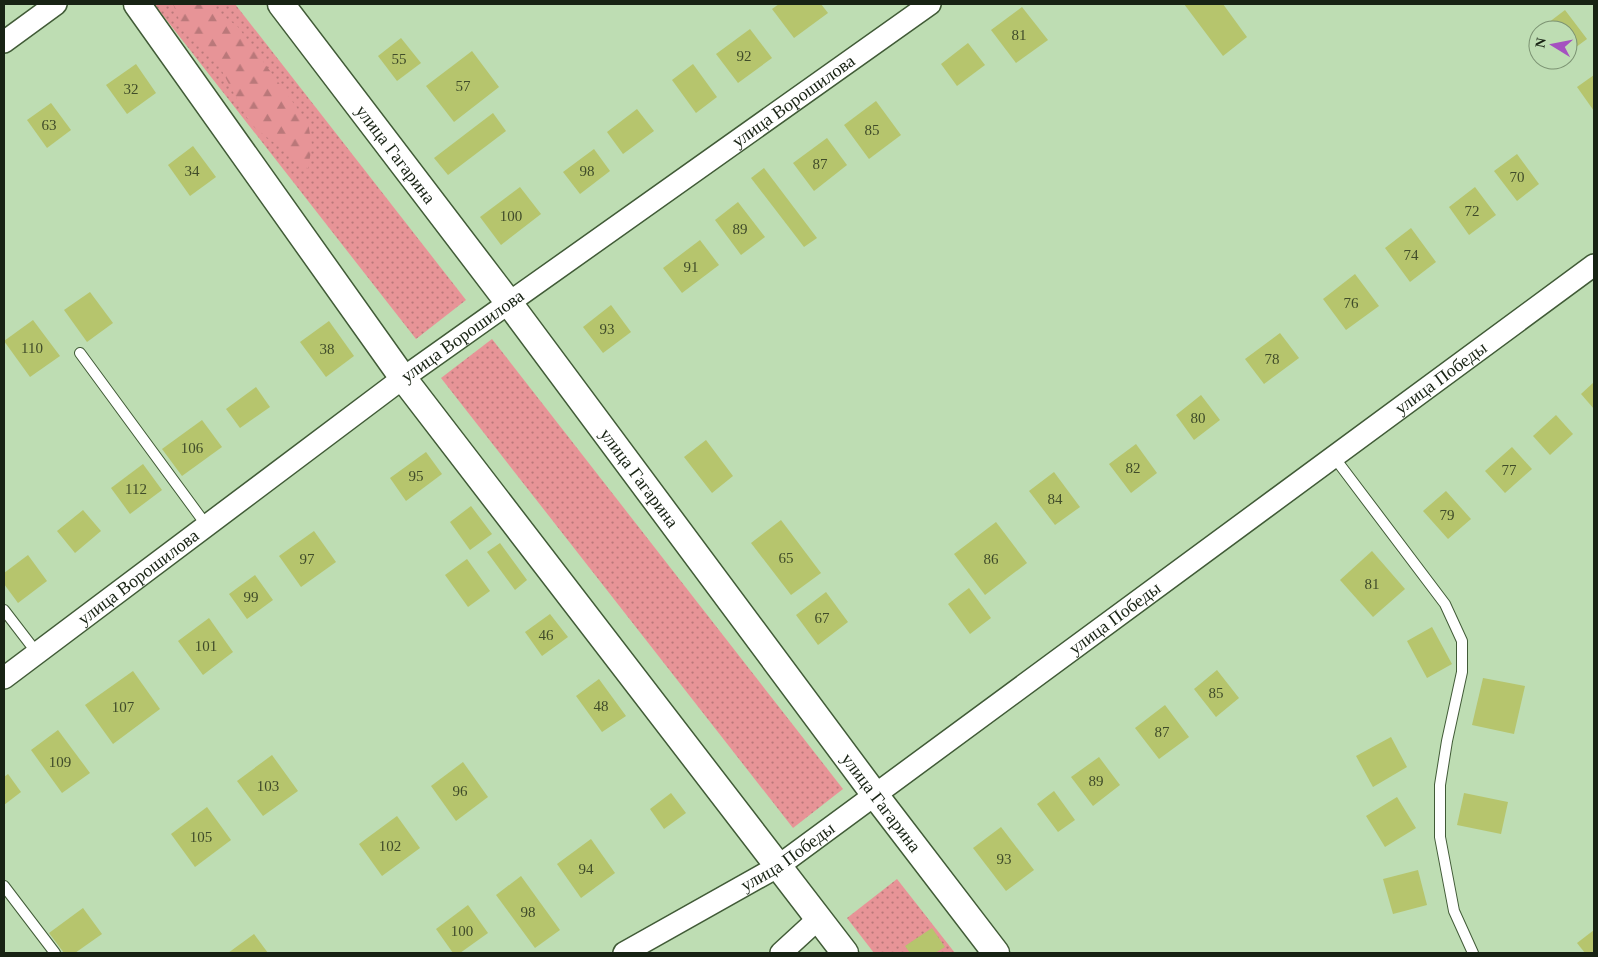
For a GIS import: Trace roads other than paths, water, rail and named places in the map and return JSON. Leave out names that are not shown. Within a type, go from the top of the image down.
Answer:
[{"type":"street","points":[[4,42],[56,4]]},
{"type":"street","points":[[136,4],[403,378],[845,953]]},
{"type":"street","name":"улица Гагарина","points":[[281,4],[509,303],[875,795],[996,953]]},
{"type":"street","name":"улица Ворошилова","points":[[4,678],[403,378],[930,4]]},
{"type":"street","name":"улица Победы","points":[[624,953],[778,867],[1594,265]]},
{"type":"street","points":[[781,953],[818,919]]},
{"type":"lane","points":[[80,353],[206,526]]},
{"type":"lane","points":[[1334,457],[1445,604],[1462,641],[1462,672],[1447,741],[1440,785],[1440,837],[1454,911],[1473,953]]},
{"type":"lane","points":[[4,610],[37,653]]},
{"type":"lane","points":[[4,886],[55,953]]}]
